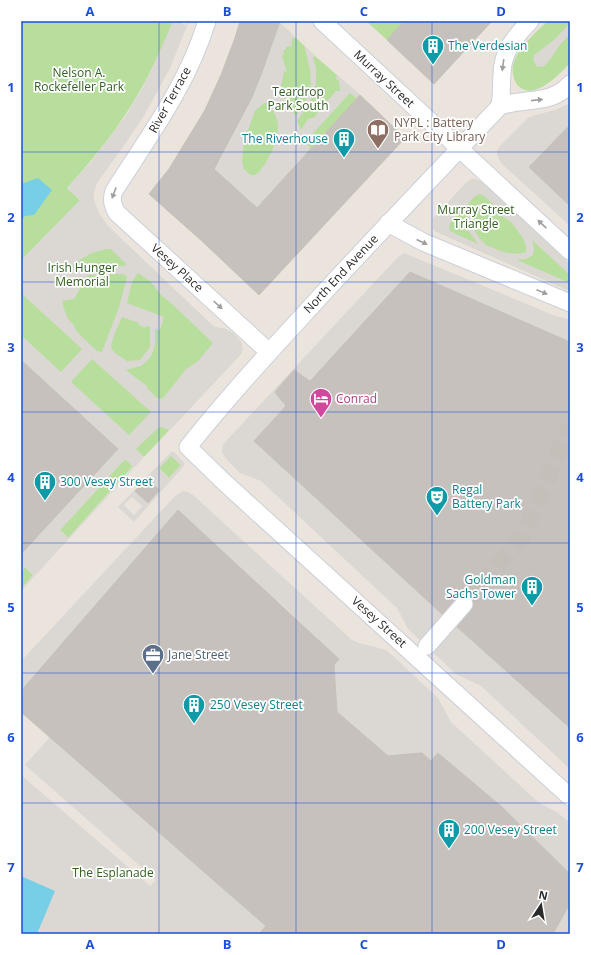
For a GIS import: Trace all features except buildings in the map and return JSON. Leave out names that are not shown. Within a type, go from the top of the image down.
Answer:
[{"type":"street","name":"River Terrace","points":[[125,174],[155,129],[179,87],[195,54],[207,21]]},
{"type":"street","name":"Murray Street","points":[[322,21],[570,251]]},
{"type":"street","points":[[500,106],[504,56],[512,40],[530,21]]},
{"type":"street","points":[[500,106],[509,102],[542,100],[551,97],[570,84]]},
{"type":"street","name":"North End Avenue","points":[[188,447],[269,352],[388,223],[500,106]]},
{"type":"street","name":"Vesey Place","points":[[125,174],[112,196],[112,202],[117,213],[269,352]]},
{"type":"street","points":[[388,223],[423,242],[570,303]]},
{"type":"street","name":"Vesey Street","points":[[188,447],[224,482],[570,797]]},
{"type":"street","points":[[427,646],[464,604]]},
{"type":"green space","points":[[21,21],[173,21],[164,44],[144,83],[125,115],[92,160],[67,188],[214,327],[230,332],[240,340],[242,351],[240,355],[144,457],[21,360]]},
{"type":"green space","points":[[366,21],[404,21],[387,40]]},
{"type":"green space","points":[[547,21],[570,21],[570,63],[545,85],[529,91],[522,89],[514,79],[513,65],[515,58],[532,36]]},
{"type":"green space","name":"Teardrop Park South","points":[[280,23],[360,95],[257,208],[214,169],[250,97],[266,61]]},
{"type":"green space","name":"Murray Street Triangle","points":[[474,179],[483,183],[570,265],[570,291],[435,231],[433,227],[433,219],[465,184]]},
{"type":"green space","points":[[171,455],[181,465],[169,478],[159,468]]},
{"type":"green space","points":[[125,459],[133,466],[68,538],[60,530]]},
{"type":"green space","points":[[25,567],[33,575],[21,589],[21,572]]},
{"type":"shaded area","points":[[173,21],[183,21],[182,24],[186,25],[189,21],[170,68],[144,116],[97,183],[94,193],[94,200],[99,213],[107,225],[214,327],[226,329],[241,341],[243,349],[240,355],[170,430],[161,427],[157,429],[136,449],[144,457],[21,591],[33,575],[25,567],[21,572],[21,554],[118,449],[21,360],[21,335],[61,372],[82,349],[21,293],[21,260],[80,200],[67,188],[90,163],[125,117],[143,87]],"holes":[[[111,249],[127,265],[102,269],[81,269],[71,267],[92,253]],[[138,273],[151,282],[161,295],[213,343],[198,361],[186,369],[161,399],[157,398],[147,388],[147,386],[126,370],[141,366],[151,356],[155,344],[155,329],[160,330],[164,317],[127,303],[132,282]],[[121,274],[127,277],[119,307],[102,352],[97,351],[77,332],[73,324],[68,319],[62,301],[74,299],[88,275]],[[122,317],[139,323],[139,325],[145,328],[146,326],[150,327],[150,346],[140,360],[127,361],[115,353],[111,345]],[[92,359],[151,412],[129,435],[71,382]],[[125,459],[133,467],[68,538],[60,530]]]},
{"type":"shaded area","points":[[280,23],[296,38],[293,38],[291,43],[292,46],[286,47],[283,51],[284,54],[282,56],[287,72],[284,71],[281,85],[283,94],[294,114],[297,114],[301,109],[308,96],[311,84],[310,70],[304,45],[315,56],[313,58],[316,69],[316,84],[310,103],[297,121],[301,130],[308,119],[315,117],[319,110],[336,91],[340,91],[339,81],[336,79],[337,75],[360,95],[357,99],[350,93],[306,141],[311,150],[257,208],[214,169],[252,97]],"holes":[[[264,103],[269,103],[277,119],[277,136],[273,149],[265,164],[259,172],[255,175],[251,175],[244,169],[242,161],[244,141],[255,111]]]},
{"type":"shaded area","points":[[570,23],[570,34],[559,46],[549,61],[543,67],[536,66],[533,59],[534,55],[554,40]]},
{"type":"shaded area","points":[[570,103],[570,125],[530,167],[570,206],[570,226],[501,163],[497,155],[497,150],[529,117],[555,110]]},
{"type":"shaded area","points":[[474,179],[483,183],[570,265],[570,275],[532,240],[534,248],[533,255],[526,259],[517,260],[570,283],[570,291],[435,231],[433,227],[433,219],[470,180]],"holes":[[[480,194],[484,196],[497,208],[486,207],[485,204],[478,204],[478,207],[472,210],[467,205],[475,196]],[[482,210],[497,213],[511,222],[523,238],[526,246],[526,252],[519,254],[503,252],[486,245],[480,239],[472,226],[471,222],[475,213]],[[461,211],[467,217],[467,224],[464,224],[466,231],[469,231],[478,244],[450,231],[450,223]]]},
{"type":"shaded area","points":[[404,253],[553,315],[570,320],[570,342],[410,272],[310,380],[294,371],[275,392],[286,406],[254,441],[436,608],[512,527],[452,623],[570,728],[570,755],[568,756],[570,758],[570,769],[481,686],[456,674],[408,629],[397,608],[261,481],[240,473],[226,459],[222,452],[223,445],[228,439],[398,257]]},
{"type":"shaded area","points":[[171,452],[174,452],[183,461],[185,464],[183,467],[134,522],[118,507]],"holes":[[[171,456],[181,465],[169,478],[159,468]],[[147,479],[159,490],[148,502]],[[132,497],[142,506],[134,515],[124,505]]]},
{"type":"shaded area","points":[[183,491],[193,495],[352,640],[386,650],[391,654],[438,698],[451,722],[539,803],[557,812],[570,823],[570,874],[502,807],[439,753],[431,761],[422,753],[399,755],[392,763],[337,713],[335,676],[329,671],[339,659],[277,600],[275,602],[256,586],[258,583],[178,510],[21,691],[21,670],[23,668],[21,666],[21,661],[175,496]]},
{"type":"shaded area","name":"The Esplanade","points":[[50,737],[266,926],[259,934],[37,934],[54,891],[21,876],[21,775],[150,886],[156,880],[25,765]]},
{"type":"shaded area","points":[[570,903],[570,934],[553,934]]},
{"type":"water","points":[[38,178],[52,190],[34,215],[25,216],[21,220],[21,184]]},
{"type":"water","points":[[21,876],[55,891],[37,934],[21,934]]},
{"type":"tunnel","points":[[464,604],[522,538],[570,426]]},
{"type":"place","name":"The Verdesian","points":[[433,66]]},
{"type":"place","name":"NYPL : Battery Park City Library","points":[[378,150]]},
{"type":"place","name":"The Riverhouse","points":[[344,158]]},
{"type":"place","name":"Conrad","points":[[321,418]]},
{"type":"place","name":"300 Vesey Street","points":[[45,502]]},
{"type":"place","name":"Regal Battery Park","points":[[437,516]]},
{"type":"place","name":"Goldman Sachs Tower","points":[[532,606]]},
{"type":"place","name":"Jane Street","points":[[153,674]]},
{"type":"place","name":"250 Vesey Street","points":[[194,724]]},
{"type":"place","name":"200 Vesey Street","points":[[449,850]]},
{"type":"park label","name":"Nelson A. Rockefeller Park","points":[[79,80]]},
{"type":"park label","name":"Irish Hunger Memorial","points":[[82,275]]}]
